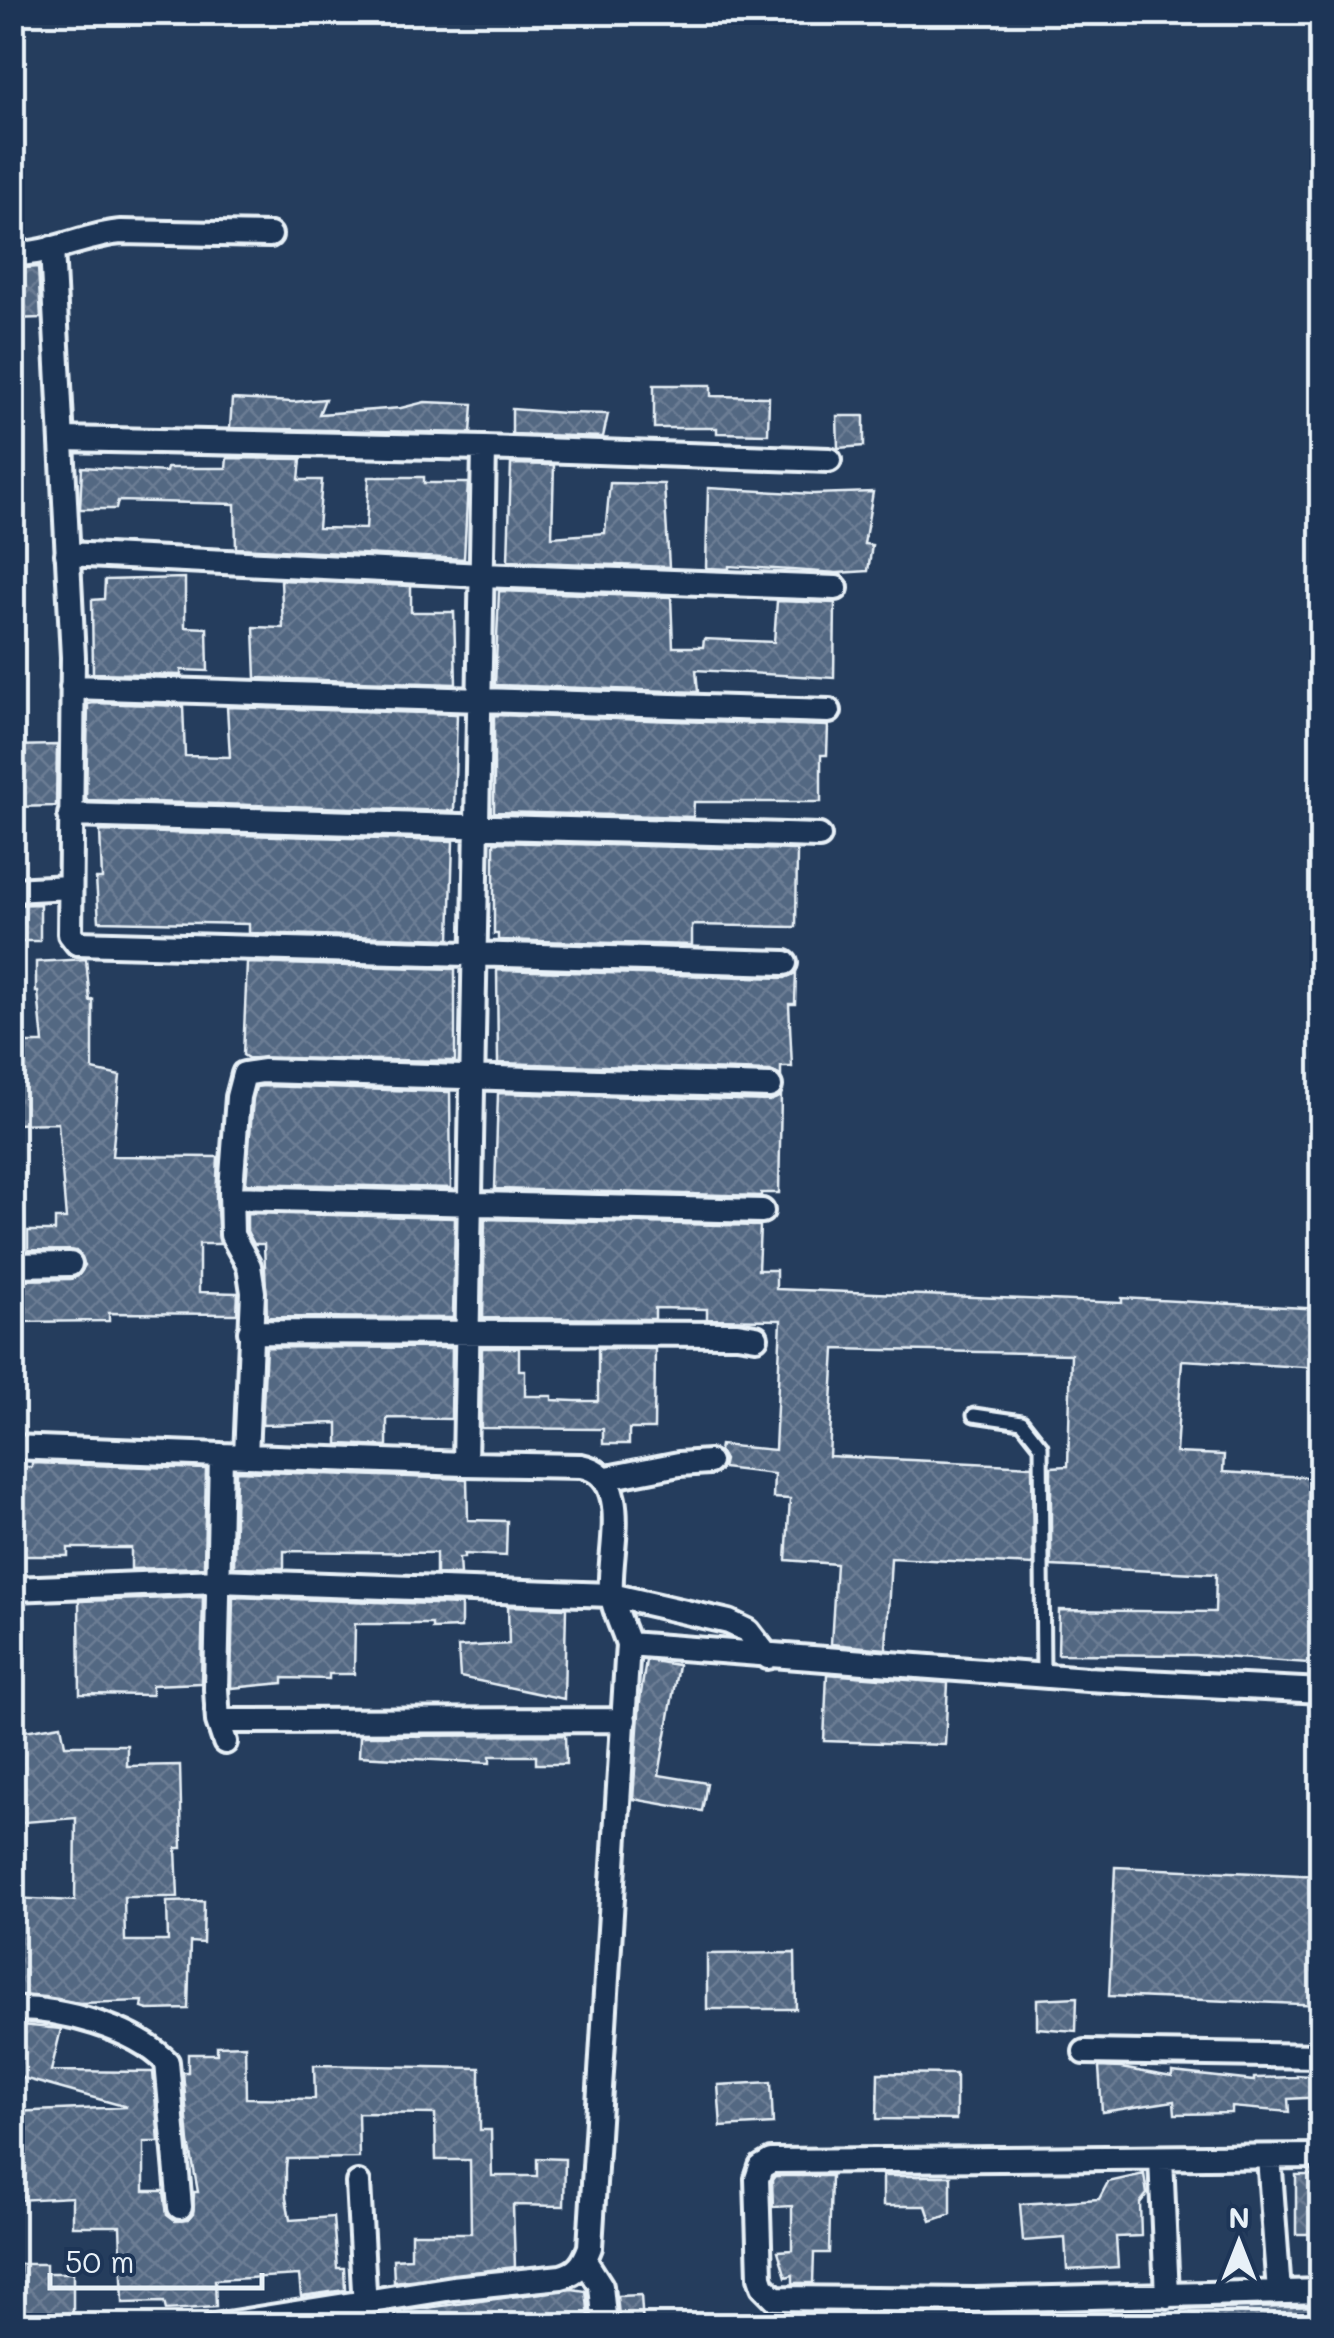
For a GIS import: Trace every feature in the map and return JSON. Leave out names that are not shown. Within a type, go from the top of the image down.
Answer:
[{"type":"street","points":[[12,254],[121,232],[270,234]]},
{"type":"street","points":[[52,248],[72,688],[70,934],[77,943],[785,964]]},
{"type":"street","points":[[62,439],[829,460]]},
{"type":"street","points":[[465,1464],[484,448]]},
{"type":"street","points":[[68,554],[836,588]]},
{"type":"street","points":[[72,688],[829,712]]},
{"type":"street","points":[[70,815],[819,836]]},
{"type":"street","points":[[12,890],[69,887]]},
{"type":"street","points":[[246,1456],[252,1278],[250,1266],[232,1235],[231,1198],[238,1097],[244,1074],[262,1071],[770,1086]]},
{"type":"street","points":[[231,1198],[762,1211]]},
{"type":"street","points":[[12,1265],[70,1264]]},
{"type":"street","points":[[250,1332],[756,1337]]},
{"type":"street","points":[[12,1446],[582,1466],[596,1469],[607,1478],[614,1498],[611,1594],[628,1644],[590,2247],[585,2262],[561,2277],[454,2288],[366,2314],[214,2326]]},
{"type":"street","points":[[221,1455],[216,1689],[222,1732],[624,1720]]},
{"type":"street","points":[[607,1478],[663,1466],[710,1462]]},
{"type":"street","points":[[12,1589],[218,1582],[611,1594],[729,1622],[748,1631],[768,1656]]},
{"type":"street","points":[[628,1644],[1322,1692]]},
{"type":"street","points":[[12,2009],[36,2008],[132,2035],[152,2046],[167,2062],[180,2208]]},
{"type":"street","points":[[1085,2052],[1322,2056]]},
{"type":"street","points":[[1322,2156],[772,2160],[760,2167],[757,2179],[760,2277],[775,2298],[1167,2296],[1322,2291]]},
{"type":"street","points":[[1268,2157],[1279,2292]]},
{"type":"street","points":[[1161,2158],[1167,2296]]},
{"type":"street","points":[[358,2183],[366,2314]]},
{"type":"street","points":[[585,2262],[601,2286],[606,2326]]},
{"type":"lane","points":[[974,1415],[1022,1422],[1041,1446],[1043,1674]]},
{"type":"building","points":[[38,267],[41,318],[12,319],[12,269]]},
{"type":"building","points":[[654,385],[711,385],[711,396],[769,397],[768,434],[717,433],[717,428],[654,428]]},
{"type":"building","points":[[232,399],[325,399],[319,414],[401,408],[425,402],[473,404],[471,433],[230,428]]},
{"type":"building","points":[[512,409],[608,414],[603,437],[512,434]]},
{"type":"building","points":[[837,416],[864,416],[864,446],[838,448]]},
{"type":"building","points":[[227,458],[301,459],[299,480],[322,480],[318,528],[366,529],[369,477],[424,477],[424,483],[468,483],[464,559],[236,548],[235,504],[118,501],[116,509],[80,509],[82,467],[166,472],[167,468],[226,468]]},
{"type":"building","points":[[511,464],[554,465],[552,537],[605,533],[610,483],[664,484],[669,567],[508,561]]},
{"type":"building","points":[[708,488],[813,494],[873,492],[864,544],[872,545],[868,571],[706,568]]},
{"type":"building","points":[[185,578],[185,627],[207,628],[208,671],[181,670],[181,675],[93,673],[92,600],[104,599],[105,580]]},
{"type":"building","points":[[281,580],[411,586],[411,612],[454,612],[456,684],[256,678],[254,627],[283,628]]},
{"type":"building","points":[[499,591],[671,597],[673,647],[703,647],[704,639],[774,642],[777,601],[835,603],[834,678],[696,670],[698,692],[495,685]]},
{"type":"building","points":[[88,704],[183,706],[185,756],[230,757],[227,707],[457,714],[454,811],[86,800]]},
{"type":"building","points":[[494,715],[828,726],[827,755],[821,755],[821,802],[694,802],[693,817],[494,812]]},
{"type":"building","points":[[57,745],[56,806],[12,807],[12,746]]},
{"type":"building","points":[[100,831],[453,841],[450,939],[249,933],[249,924],[99,921],[96,879],[102,879]]},
{"type":"building","points":[[494,842],[797,850],[796,927],[692,925],[692,945],[498,940],[498,934],[494,934]]},
{"type":"building","points":[[40,904],[40,941],[12,941],[12,905]]},
{"type":"building","points":[[86,959],[90,1001],[93,1000],[93,1070],[120,1076],[112,1156],[218,1157],[220,1244],[199,1244],[199,1292],[238,1293],[237,1314],[109,1313],[109,1321],[12,1322],[12,1280],[71,1279],[85,1265],[76,1251],[28,1250],[28,1231],[55,1231],[55,1219],[66,1219],[58,1123],[12,1124],[12,1043],[43,1043],[36,962]]},
{"type":"building","points":[[247,963],[455,969],[455,1061],[248,1058],[243,1055]]},
{"type":"building","points":[[497,970],[785,978],[796,972],[795,1004],[789,1004],[792,1067],[781,1067],[781,1076],[770,1071],[498,1063]]},
{"type":"building","points":[[256,1087],[450,1092],[451,1188],[246,1183],[253,1099]]},
{"type":"building","points":[[498,1093],[770,1101],[781,1095],[779,1193],[761,1196],[495,1189]]},
{"type":"building","points":[[247,1213],[455,1218],[453,1318],[267,1317],[264,1244],[254,1244],[247,1231]]},
{"type":"building","points":[[485,1219],[760,1226],[758,1270],[776,1270],[776,1289],[1122,1303],[1122,1298],[1322,1309],[1322,1368],[1182,1360],[1176,1453],[1224,1455],[1223,1472],[1322,1478],[1322,1664],[1194,1655],[1058,1654],[1059,1610],[1215,1612],[1216,1574],[1051,1566],[1051,1467],[1068,1466],[1071,1354],[835,1349],[829,1456],[1032,1466],[1033,1565],[891,1558],[886,1649],[831,1644],[836,1564],[786,1560],[790,1499],[773,1498],[774,1474],[722,1468],[724,1460],[719,1451],[720,1445],[775,1450],[781,1320],[707,1319],[707,1309],[655,1308],[655,1319],[483,1318]]},
{"type":"building","points":[[266,1347],[452,1348],[451,1419],[387,1418],[387,1446],[338,1444],[338,1423],[262,1425]]},
{"type":"building","points":[[482,1348],[519,1348],[519,1370],[525,1370],[525,1396],[575,1401],[598,1401],[598,1348],[655,1349],[654,1429],[629,1429],[629,1444],[603,1444],[603,1429],[481,1428]]},
{"type":"building","points":[[32,1463],[206,1469],[204,1567],[131,1569],[131,1548],[68,1548],[68,1556],[12,1556],[12,1467],[32,1467]]},
{"type":"building","points":[[236,1471],[467,1479],[468,1520],[507,1521],[506,1556],[464,1554],[464,1558],[459,1558],[460,1575],[436,1574],[436,1553],[284,1551],[284,1568],[234,1567]]},
{"type":"building","points":[[203,1597],[201,1683],[152,1685],[152,1695],[80,1694],[79,1601]]},
{"type":"building","points":[[233,1597],[461,1605],[461,1628],[355,1624],[354,1674],[329,1674],[329,1679],[283,1678],[283,1683],[231,1688]]},
{"type":"building","points":[[508,1606],[566,1608],[564,1699],[460,1677],[458,1647],[509,1644]]},
{"type":"building","points":[[646,1660],[678,1665],[659,1775],[707,1783],[702,1811],[633,1799]]},
{"type":"building","points":[[827,1674],[948,1683],[945,1745],[824,1741]]},
{"type":"building","points":[[61,1725],[65,1745],[127,1745],[127,1766],[180,1765],[182,1848],[176,1848],[178,1897],[124,1897],[125,1941],[168,1941],[167,1902],[204,1901],[203,1943],[190,1942],[188,2009],[148,2010],[142,2008],[143,2001],[80,2003],[12,1994],[12,1898],[75,1901],[76,1818],[12,1823],[12,1733]]},
{"type":"building","points":[[565,1735],[566,1764],[536,1764],[536,1756],[490,1756],[490,1763],[359,1756],[360,1736]]},
{"type":"building","points":[[1115,1867],[1322,1876],[1322,2005],[1109,1996]]},
{"type":"building","points":[[795,1953],[796,2009],[707,2009],[707,1954]]},
{"type":"building","points":[[1077,1997],[1076,2031],[1037,2028],[1037,1999]]},
{"type":"building","points":[[12,2024],[61,2029],[51,2071],[153,2072],[159,2142],[144,2142],[144,2191],[164,2191],[167,2215],[175,2221],[188,2220],[193,2214],[194,2192],[198,2192],[183,2072],[188,2072],[188,2054],[217,2054],[217,2046],[245,2045],[246,2098],[315,2099],[314,2065],[480,2068],[480,2130],[491,2130],[492,2176],[537,2176],[537,2158],[565,2159],[564,2206],[513,2205],[515,2267],[394,2282],[393,2259],[411,2258],[411,2233],[471,2233],[470,2160],[436,2160],[435,2114],[358,2113],[359,2158],[287,2159],[286,2168],[290,2220],[333,2217],[337,2268],[344,2268],[345,2290],[301,2296],[299,2275],[215,2280],[216,2307],[166,2310],[164,2302],[123,2303],[120,2226],[72,2226],[72,2197],[17,2200],[12,2112],[127,2107],[12,2075]]},
{"type":"building","points":[[1099,2067],[1172,2077],[1172,2072],[1254,2081],[1297,2075],[1322,2077],[1322,2097],[1288,2099],[1289,2112],[1232,2107],[1232,2113],[1175,2114],[1174,2101],[1102,2112]]},
{"type":"building","points":[[878,2073],[956,2074],[956,2120],[877,2119]]},
{"type":"building","points":[[771,2082],[773,2124],[721,2127],[718,2085]]},
{"type":"building","points":[[1144,2174],[1147,2194],[1140,2203],[1141,2236],[1116,2237],[1118,2267],[1067,2270],[1065,2238],[1023,2241],[1020,2204],[1099,2199],[1108,2182]]},
{"type":"building","points":[[1296,2175],[1322,2175],[1322,2234],[1296,2234]]},
{"type":"building","points":[[775,2176],[831,2176],[829,2253],[814,2253],[813,2283],[793,2283],[793,2275],[786,2277],[778,2251],[792,2250],[792,2206],[773,2207]]},
{"type":"building","points":[[883,2176],[951,2176],[951,2214],[931,2221],[926,2206],[883,2206]]},
{"type":"building","points":[[20,2264],[46,2264],[46,2273],[73,2273],[73,2321],[20,2321]]},
{"type":"building","points":[[572,2289],[586,2291],[590,2326],[396,2326],[395,2312]]},
{"type":"building","points":[[641,2295],[643,2326],[620,2326],[617,2296]]},
{"type":"building","points":[[1322,2306],[1322,2326],[1182,2326],[1182,2310]]}]
